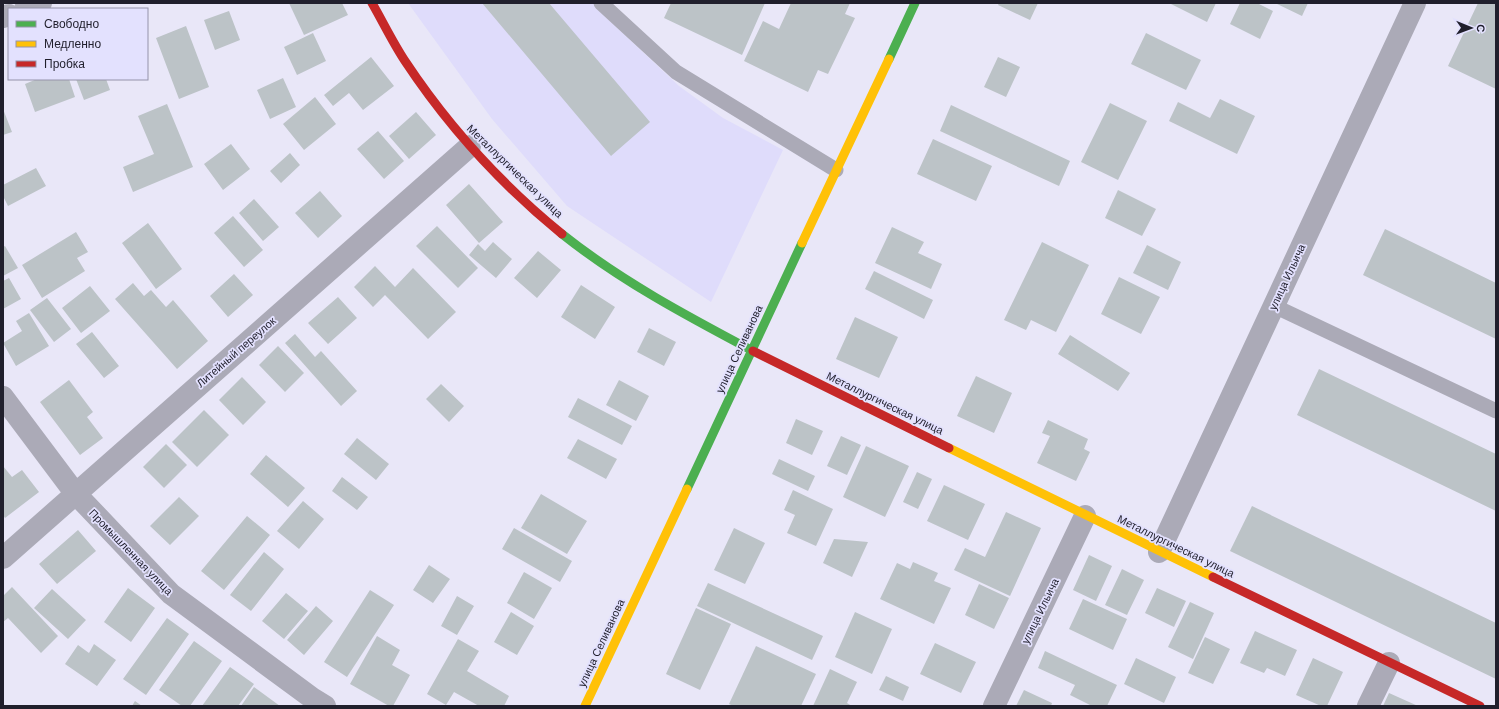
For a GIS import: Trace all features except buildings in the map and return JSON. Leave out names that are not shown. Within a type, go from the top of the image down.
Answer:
[{"type":"street","points":[[28,8],[42,3]]},
{"type":"street","name":"Металлургическая улица","points":[[372,3],[404,60],[443,115],[470,146],[539,215],[585,252],[642,290],[752,350],[1085,516],[1480,706]]},
{"type":"street","name":"улица Селиванова","points":[[585,706],[915,3]]},
{"type":"street","name":"улица Ильича","points":[[1159,552],[1415,3]]},
{"type":"street","name":"Литейный переулок","points":[[3,558],[470,146]]},
{"type":"street","name":"Промышленная улица","points":[[3,398],[75,493],[171,594],[325,706]]},
{"type":"street","name":"улица Ильича","points":[[994,706],[1085,516]]},
{"type":"street","points":[[1368,706],[1389,663]]},
{"type":"lane","points":[[601,3],[676,72],[836,170]]},
{"type":"lane","points":[[1274,306],[1496,411]]},
{"type":"shaded area","points":[[408,3],[593,3],[598,10],[679,86],[723,118],[783,150],[711,302],[567,206],[492,119]]},
{"type":"traffic: fast","points":[[889,59],[915,3]]},
{"type":"traffic: fast","points":[[562,234],[607,267],[655,297],[753,351]]},
{"type":"traffic: fast","points":[[687,489],[802,243]]},
{"type":"traffic: slow","points":[[802,243],[889,59]]},
{"type":"traffic: slow","points":[[949,448],[1213,577]]},
{"type":"traffic: slow","points":[[585,706],[687,489]]},
{"type":"traffic: jam","points":[[372,3],[405,61],[439,109],[497,175],[562,234]]},
{"type":"traffic: jam","points":[[753,351],[949,448]]},
{"type":"traffic: jam","points":[[1213,577],[1480,706]]}]
